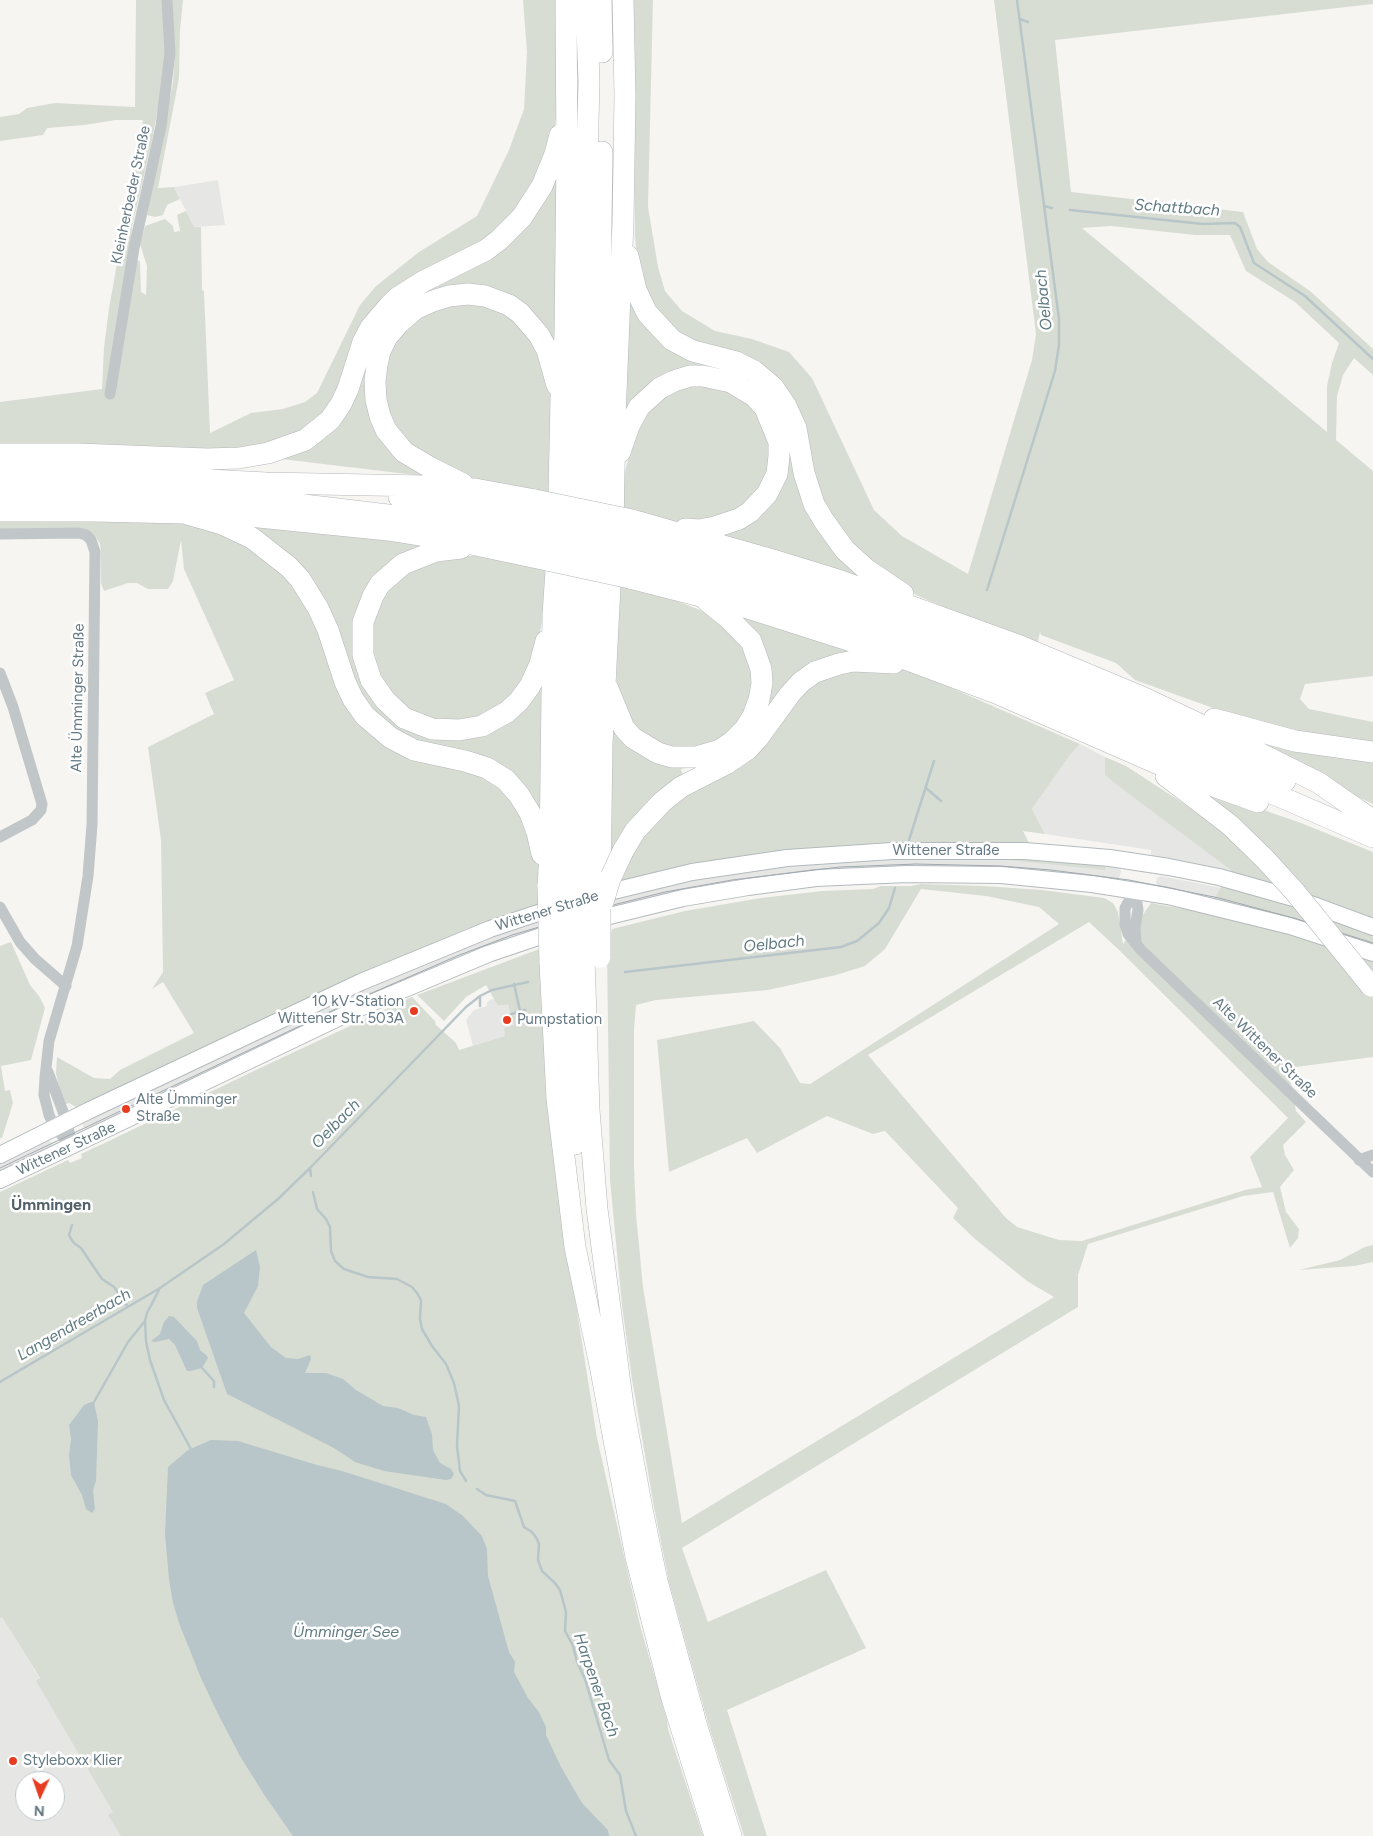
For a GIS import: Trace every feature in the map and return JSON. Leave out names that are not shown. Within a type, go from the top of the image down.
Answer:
[{"type":"highway","points":[[566,0],[565,334],[561,398],[558,541],[553,614],[550,853],[569,885]]},
{"type":"highway","points":[[586,0],[589,81],[584,288],[571,636],[569,885],[590,1110],[597,1209],[623,1406],[642,1509],[658,1580],[694,1718],[731,1836]]},
{"type":"highway","points":[[569,885],[586,670],[600,292],[601,0]]},
{"type":"highway","points":[[569,885],[605,678],[613,527],[622,222],[625,96],[623,0]]},
{"type":"highway","points":[[0,454],[78,454],[207,459],[239,458],[268,454],[305,440],[330,420],[341,404],[364,342],[371,328],[389,306],[424,281],[486,250],[522,217],[533,202],[556,154],[567,108]]},
{"type":"highway","points":[[622,222],[636,290],[647,312],[672,340],[693,351],[736,362],[754,371],[773,387],[786,406],[796,428],[804,474],[814,504],[844,550],[866,569],[906,596],[956,622],[1005,669],[1133,723],[1373,837]]},
{"type":"highway","points":[[534,529],[475,489],[416,460],[404,452],[386,430],[376,400],[375,381],[380,351],[387,337],[415,309],[449,296],[468,294],[485,296],[508,305],[525,317],[539,335],[547,350],[561,398]]},
{"type":"highway","points":[[613,480],[629,426],[639,407],[660,388],[690,376],[703,376],[732,382],[754,396],[765,408],[772,422],[778,442],[777,474],[767,494],[750,512],[728,524],[700,530],[682,529],[631,549]]},
{"type":"highway","points":[[0,473],[159,476],[266,483],[378,494],[477,508],[534,529],[631,549],[773,560],[841,581],[956,622]]},
{"type":"highway","points":[[266,483],[424,486],[475,489]]},
{"type":"highway","points":[[0,492],[183,495],[270,501],[438,521],[534,529],[631,549],[932,650],[1005,669],[1133,723],[1239,743],[1319,783],[1370,818]]},
{"type":"highway","points":[[0,511],[228,514],[388,530],[457,541],[498,550]]},
{"type":"highway","points":[[187,514],[222,524],[252,538],[278,557],[300,579],[318,608],[328,630],[345,682],[353,699],[365,716],[391,738],[414,750],[465,761],[487,768],[506,780],[519,794],[530,813],[537,832],[569,885],[600,914]]},
{"type":"highway","points":[[534,529],[498,550],[461,548],[436,551],[403,564],[380,584],[363,622],[362,646],[366,669],[385,700],[404,718],[432,729],[459,730],[482,726],[496,720],[519,701],[530,686],[540,664],[553,614]]},
{"type":"highway","points":[[605,678],[624,728],[633,738],[658,754],[672,757],[708,755],[732,742],[745,729],[753,716],[759,700],[762,683],[761,669],[751,641],[742,630],[728,616],[631,549]]},
{"type":"highway","points":[[700,597],[748,608],[889,652],[951,675]]},
{"type":"highway","points":[[714,1836],[674,1703],[638,1566],[600,1365],[581,1216],[575,1146],[575,959],[600,914],[610,879],[623,850],[635,831],[662,802],[681,788],[726,764],[748,749],[790,694],[801,682],[815,672],[839,664],[870,661],[889,662],[951,675],[1005,669]]},
{"type":"highway","points":[[1133,723],[1251,730],[1295,741],[1373,752]]},
{"type":"highway","points":[[1133,723],[1186,776],[1373,841]]},
{"type":"highway","points":[[1133,723],[1202,802],[1230,824],[1265,858],[1295,892],[1372,988]]},
{"type":"main road","name":"Wittener Straße","points":[[0,1155],[392,968],[532,914],[618,889],[724,867],[787,858],[944,850],[1025,851],[1081,855],[1140,862],[1219,877],[1267,890],[1373,927]]},
{"type":"main road","points":[[1135,890],[1140,862]]},
{"type":"main road","name":"Wittener Straße","points":[[0,1180],[348,1013],[524,940],[642,907],[748,887],[816,878],[862,875],[953,874],[1045,879],[1135,890],[1250,915],[1318,934],[1373,953]]},
{"type":"street","name":"Kleinherbeder Straße","points":[[110,394],[134,248],[160,126],[170,53],[167,0]]},
{"type":"street","name":"Alte Ümminger Straße","points":[[0,534],[79,533],[86,535],[91,540],[95,552],[91,842],[77,946],[49,1041],[46,1066],[54,1091],[61,1125],[72,1146]]},
{"type":"street","points":[[0,672],[13,707],[42,804],[41,810],[32,820],[0,837]]},
{"type":"street","name":"Alte Wittener Straße","points":[[1135,890],[1125,908],[1125,925],[1128,934],[1137,945],[1373,1172]]},
{"type":"street","points":[[0,907],[20,942],[34,959],[66,986]]},
{"type":"street","points":[[1359,1160],[1373,1155]]},
{"type":"shaded area","points":[[136,0],[183,0],[179,78],[158,188],[174,187],[180,199],[167,205],[163,215],[155,217],[147,215],[173,82],[175,54],[165,68],[152,141],[132,227],[130,260],[138,260],[140,262],[141,292],[146,295],[147,266],[140,244],[145,226],[165,219],[173,226],[174,232],[180,231],[177,215],[186,211],[194,227],[201,227],[202,290],[204,291],[210,433],[251,413],[283,409],[305,402],[317,393],[360,305],[376,286],[419,252],[477,216],[509,150],[524,109],[527,52],[523,0],[558,0],[558,103],[554,132],[541,174],[505,226],[431,271],[310,429],[251,451],[0,449],[0,402],[102,389],[104,348],[109,308],[143,120],[115,120],[47,128],[43,135],[0,141],[0,117],[19,114],[27,108],[55,103],[135,107]]},
{"type":"shaded area","points":[[632,0],[653,0],[648,207],[658,267],[665,291],[682,311],[715,331],[752,339],[789,352],[812,378],[874,510],[902,536],[968,574],[1032,360],[1036,334],[994,0],[1373,0],[1373,4],[1055,40],[1071,192],[1243,212],[1257,249],[1268,262],[1310,291],[1373,349],[1373,375],[1354,358],[1343,375],[1337,396],[1336,440],[1373,471],[1373,676],[1305,684],[1300,699],[1309,709],[1373,722],[1373,804],[1252,742],[1266,727],[1135,680],[1116,663],[1041,635],[1040,632],[1038,642],[975,620],[918,596],[882,574],[862,558],[819,498],[797,408],[692,344],[650,307],[638,272],[635,236]],"holes":[[[1111,226],[1195,235],[1230,235],[1246,271],[1295,302],[1339,343],[1327,386],[1327,432],[1082,228]]]},
{"type":"shaded area","points":[[562,151],[557,357],[498,296],[401,314],[371,402],[432,477],[273,458],[300,449],[395,307],[483,259]]},
{"type":"shaded area","points":[[218,180],[225,225],[194,227],[174,187]]},
{"type":"shaded area","points":[[625,281],[637,309],[765,385],[797,470],[876,584],[710,534],[759,510],[777,419],[698,371],[625,422]]},
{"type":"shaded area","points":[[465,303],[484,305],[512,317],[531,339],[551,383],[551,496],[472,478],[446,468],[422,454],[402,438],[386,407],[385,367],[391,347],[410,323],[449,305]]},
{"type":"shaded area","points":[[713,385],[750,402],[768,430],[770,461],[764,481],[744,507],[724,517],[680,522],[648,518],[622,509],[625,472],[635,431],[656,402],[679,388]]},
{"type":"shaded area","points":[[0,522],[176,522],[235,538],[268,559],[307,602],[352,711],[489,778],[516,803],[538,853],[541,904],[466,929],[78,1108],[69,1103],[66,1104],[60,1091],[56,1073],[57,1057],[94,1078],[110,1079],[120,1070],[194,1033],[163,982],[152,989],[163,972],[161,840],[148,747],[214,714],[205,693],[234,680],[184,569],[181,540],[173,581],[168,589],[148,589],[137,583],[128,583],[104,591],[101,583],[100,544],[95,536],[86,530],[0,530]]},
{"type":"shaded area","points":[[238,523],[436,545],[367,599],[376,695],[466,734],[545,667],[543,826],[518,786],[410,745],[367,712],[332,628]]},
{"type":"shaded area","points":[[462,556],[479,556],[549,568],[546,601],[535,657],[514,695],[481,717],[439,721],[402,706],[378,676],[370,642],[374,612],[390,586],[410,568]]},
{"type":"shaded area","points":[[620,585],[666,597],[708,613],[741,641],[751,663],[754,689],[744,717],[727,735],[702,746],[678,748],[663,745],[632,726],[616,686]]},
{"type":"shaded area","points":[[728,610],[872,654],[848,657],[701,765],[681,769],[683,775],[606,876],[609,713],[623,734],[701,761],[765,695]]},
{"type":"shaded area","points":[[868,667],[910,670],[1080,744],[1070,755],[1032,809],[1045,834],[1023,831],[1030,845],[945,842],[894,843],[784,852],[618,882],[646,830],[809,685],[832,673]]},
{"type":"shaded area","points":[[1080,744],[1105,757],[1105,775],[1232,870],[1230,874],[1151,858],[1151,850],[1045,834],[1032,809],[1070,755]]},
{"type":"shaded area","points":[[1105,757],[1126,766],[1209,820],[1203,789],[1301,823],[1373,852],[1373,1057],[1288,1068],[1296,1111],[1306,1122],[1283,1145],[1285,1155],[1294,1170],[1280,1187],[1286,1212],[1299,1229],[1298,1238],[1290,1248],[1273,1192],[1243,1196],[1088,1244],[1078,1275],[1078,1307],[682,1548],[708,1622],[826,1570],[866,1648],[727,1710],[767,1836],[744,1836],[710,1730],[669,1582],[632,1379],[622,1305],[610,1180],[607,950],[612,929],[685,911],[761,898],[822,891],[873,889],[881,886],[921,884],[1042,890],[1104,898],[1113,903],[1118,912],[1123,944],[1151,903],[1206,913],[1231,870],[1105,775]],"holes":[[[921,889],[986,896],[1039,907],[1059,924],[810,1084],[800,1083],[780,1048],[754,1021],[657,1040],[669,1172],[747,1138],[757,1153],[827,1116],[873,1134],[885,1131],[958,1208],[953,1218],[975,1239],[1027,1281],[1054,1297],[682,1523],[643,1287],[636,1214],[634,1167],[634,1029],[636,1005],[656,1000],[768,990],[836,975],[865,966],[885,949]],[[1089,922],[1288,1118],[1250,1157],[1262,1187],[1245,1190],[1082,1241],[1059,1240],[1017,1227],[1006,1218],[868,1055]]]},
{"type":"shaded area","points":[[946,855],[1009,856],[1106,862],[1105,870],[1008,860],[881,858],[818,862],[714,876],[614,897],[615,895],[673,882],[770,866],[853,858]]},
{"type":"shaded area","points":[[853,858],[1070,859],[1120,868],[1121,872],[1117,880],[946,868],[612,909],[85,1130],[82,1123],[352,992],[541,916],[714,874]]},
{"type":"shaded area","points":[[1161,876],[1232,890],[1373,933],[1157,888],[1157,878]]},
{"type":"shaded area","points":[[11,942],[30,985],[39,996],[45,1008],[31,1060],[1,1066],[5,1091],[10,1090],[13,1103],[2,1138],[0,1138],[0,946]]},
{"type":"shaded area","points":[[542,948],[567,1247],[597,1438],[640,1625],[668,1729],[703,1836],[121,1836],[108,1815],[113,1812],[36,1681],[40,1678],[2,1617],[0,1618],[0,1192],[68,1160],[70,1163],[82,1158],[81,1154],[412,997],[435,1021],[436,1025],[456,1043],[459,1050],[505,1036],[504,1028],[514,1025],[508,1004],[498,1006],[486,985],[466,997],[444,1021],[417,995]]},
{"type":"shaded area","points":[[494,998],[498,1006],[508,1003],[514,1025],[505,1036],[473,1046],[466,1020],[474,1010],[487,1006],[487,1002]]},
{"type":"shaded area","points":[[49,1138],[52,1146],[0,1172],[0,1160]]},
{"type":"shaded area","points":[[1373,1245],[1373,1262],[1354,1266],[1299,1270],[1340,1260]]},
{"type":"shaded area","points":[[0,1613],[40,1679],[132,1836],[0,1836]]},
{"type":"water","points":[[256,1250],[260,1267],[258,1286],[244,1313],[271,1347],[286,1358],[298,1359],[310,1355],[311,1359],[305,1373],[326,1373],[343,1379],[356,1390],[383,1406],[398,1408],[414,1415],[426,1417],[432,1434],[433,1450],[440,1463],[451,1469],[454,1474],[451,1479],[446,1480],[384,1471],[355,1462],[334,1448],[227,1394],[197,1308],[197,1302],[203,1285]]},
{"type":"water","points":[[169,1316],[174,1317],[197,1341],[200,1350],[207,1356],[208,1358],[202,1368],[187,1371],[175,1345],[169,1339],[151,1341],[160,1334],[164,1322]]},
{"type":"water","points":[[94,1402],[98,1421],[96,1481],[93,1490],[95,1509],[92,1513],[86,1509],[82,1495],[71,1475],[69,1455],[71,1439],[69,1425],[84,1405]]},
{"type":"water","name":"Ümminger See","points":[[211,1440],[238,1441],[342,1471],[446,1504],[463,1516],[482,1536],[487,1549],[488,1576],[509,1652],[515,1662],[514,1672],[528,1698],[539,1712],[546,1727],[546,1735],[561,1767],[582,1803],[608,1830],[609,1836],[293,1836],[240,1756],[217,1712],[201,1678],[173,1603],[165,1534],[168,1467],[188,1450]]},
{"type":"waterway","name":"Oelbach","points":[[987,590],[1055,371],[1059,345],[1059,319],[1017,0]]},
{"type":"waterway","points":[[1020,19],[1028,22]]},
{"type":"waterway","name":"Oelbach","points":[[1044,206],[1052,208]]},
{"type":"waterway","name":"Schattbach","points":[[1070,210],[1203,224],[1235,223],[1240,227],[1254,263],[1305,296],[1373,359]]},
{"type":"waterway","name":"Oelbach","points":[[909,840],[934,761]]},
{"type":"waterway","points":[[926,788],[941,801]]},
{"type":"waterway","name":"Oelbach","points":[[625,972],[841,947],[857,941],[879,923],[889,908],[895,888]]},
{"type":"waterway","name":"Oelbach","points":[[0,1382],[160,1288],[224,1244],[278,1199],[310,1168],[466,1007],[480,996],[492,990],[528,982]]},
{"type":"waterway","points":[[514,984],[520,1011]]},
{"type":"waterway","name":"Oelbach","points":[[480,996],[480,1006]]},
{"type":"waterway","points":[[511,1014],[525,1010]]},
{"type":"waterway","name":"Oelbach","points":[[310,1168],[311,1176]]},
{"type":"waterway","name":"Harpener Bach","points":[[313,1192],[317,1209],[330,1227],[331,1251],[335,1261],[344,1269],[368,1277],[397,1279],[412,1287],[421,1300],[420,1319],[422,1329],[446,1364],[454,1383],[459,1406],[457,1446],[460,1471],[466,1481]]},
{"type":"waterway","name":"Langendreerbach","points":[[72,1225],[69,1235],[71,1239],[81,1248],[102,1279],[114,1287],[128,1307]]},
{"type":"waterway","name":"Harpener Bach","points":[[159,1290],[147,1313],[145,1321],[146,1341],[150,1360],[164,1400],[192,1451]]},
{"type":"waterway","points":[[94,1402],[128,1342],[145,1321]]},
{"type":"waterway","points":[[202,1368],[214,1381],[214,1387]]},
{"type":"waterway","name":"Harpener Bach","points":[[477,1489],[486,1495],[515,1501],[524,1527],[532,1532],[537,1539],[539,1544],[538,1560],[542,1571],[560,1590],[566,1612],[565,1631],[573,1646],[577,1662],[585,1679],[609,1760],[620,1775],[626,1811],[636,1836]]},
{"type":"tram line","points":[[0,1168],[342,1006],[457,956],[512,935],[617,904],[665,892],[732,880],[840,867],[916,864],[1001,866],[1051,870],[1129,880],[1219,898],[1297,919],[1373,943]]},
{"type":"place","name":"10 kV-Station Wittener Str. 503A","points":[[414,1011]]},
{"type":"place","name":"Pumpstation","points":[[507,1020]]},
{"type":"place","name":"Alte Ümminger Straße","points":[[126,1109]]},
{"type":"place","name":"Styleboxx Klier","points":[[13,1761]]},
{"type":"district","name":"Ümmingen","points":[[51,1205]]}]
